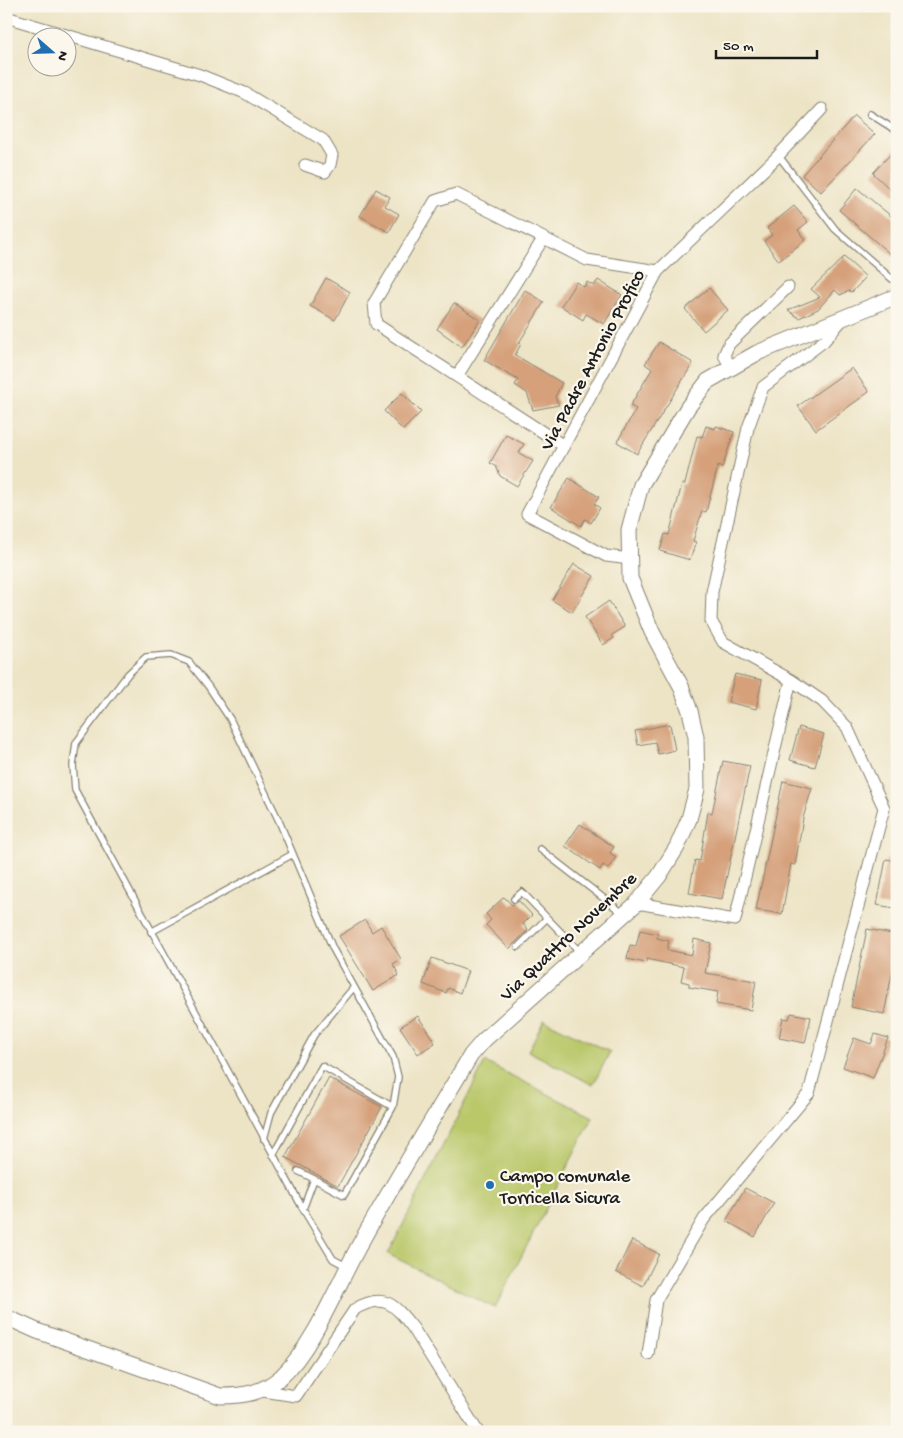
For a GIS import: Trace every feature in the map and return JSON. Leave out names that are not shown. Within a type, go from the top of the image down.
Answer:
[{"type":"main road","name":"Via Quattro Novembre","points":[[263,1391],[283,1375],[302,1352],[348,1266],[471,1055],[484,1040],[580,952],[637,903],[659,876],[677,847],[689,819],[698,789],[696,737],[690,711],[681,686],[652,632],[630,578],[630,530],[641,485],[688,407],[708,381],[730,366],[757,352],[897,296]]},
{"type":"main road","points":[[6,1317],[37,1331],[220,1396],[242,1396],[263,1391]]},
{"type":"street","points":[[6,17],[200,75],[244,93],[323,140],[332,155],[330,165],[325,172],[305,164]]},
{"type":"street","name":"Via Padre Antonio Profico","points":[[630,559],[606,556],[527,514],[658,270],[778,155],[822,109]]},
{"type":"street","points":[[564,446],[376,324],[374,303],[435,201],[456,194],[587,260],[658,270]]},
{"type":"street","points":[[457,376],[543,239]]},
{"type":"street","points":[[730,366],[724,355],[728,344],[788,287]]},
{"type":"street","points":[[648,1354],[656,1300],[704,1219],[809,1092],[884,808],[847,727],[822,701],[791,680],[723,642],[711,621],[712,592],[748,428],[763,386],[824,341],[845,316]]},
{"type":"street","points":[[637,903],[735,920],[791,680]]},
{"type":"street","points":[[263,1391],[296,1396],[355,1309],[370,1301],[385,1301],[401,1312],[478,1432]]},
{"type":"lane","points":[[870,114],[897,131]]},
{"type":"lane","points":[[778,155],[835,229],[892,279],[897,274]]},
{"type":"lane","points":[[298,1171],[344,1195],[393,1107],[398,1076],[393,1057],[333,949],[293,854],[230,719],[189,662],[171,655],[146,657],[128,674],[76,743],[73,765],[75,790],[303,1210],[333,1259],[348,1266]]},
{"type":"lane","points":[[540,849],[624,914]]},
{"type":"lane","points":[[151,932],[293,854]]},
{"type":"lane","points":[[514,899],[522,892],[580,952]]},
{"type":"lane","points":[[518,947],[547,918]]},
{"type":"lane","points":[[264,1139],[271,1113],[314,1034],[354,987]]},
{"type":"lane","points":[[273,1155],[322,1066],[393,1107]]},
{"type":"lane","points":[[303,1210],[314,1179]]},
{"type":"green space","points":[[544,1020],[610,1052],[593,1085],[528,1051]]},
{"type":"green space","name":"Campo comunale Torricella Sicura","points":[[485,1062],[593,1117],[495,1308],[388,1254]]},
{"type":"building","points":[[854,116],[875,134],[821,192],[802,175]]},
{"type":"building","points":[[897,147],[897,196],[873,173]]},
{"type":"building","points":[[857,188],[897,221],[897,260],[839,210]]},
{"type":"building","points":[[376,189],[390,197],[385,206],[399,214],[389,232],[360,216]]},
{"type":"building","points":[[794,206],[808,222],[798,230],[805,240],[779,261],[764,241],[772,235],[767,228]]},
{"type":"building","points":[[844,257],[866,277],[852,292],[849,291],[840,295],[835,290],[818,309],[799,318],[788,310],[820,297],[811,289]]},
{"type":"building","points":[[326,278],[350,292],[335,320],[310,306]]},
{"type":"building","points":[[598,280],[622,295],[604,324],[586,314],[583,320],[561,306],[576,282],[584,287],[587,282],[594,286]]},
{"type":"building","points":[[709,288],[728,310],[704,331],[685,309]]},
{"type":"building","points":[[525,290],[544,302],[519,343],[521,344],[515,355],[562,383],[555,397],[559,405],[533,410],[527,393],[515,385],[518,380],[484,360]]},
{"type":"building","points":[[454,303],[480,320],[462,347],[437,329]]},
{"type":"building","points":[[659,342],[693,363],[637,454],[617,442],[636,409],[630,406],[652,369],[645,364]]},
{"type":"building","points":[[852,368],[869,392],[816,430],[798,406]]},
{"type":"building","points":[[402,393],[421,412],[403,430],[384,411]]},
{"type":"building","points":[[706,426],[715,429],[716,426],[734,432],[722,468],[718,466],[706,512],[702,511],[693,541],[696,542],[690,560],[660,551],[665,534],[669,535],[682,484],[685,484],[697,436],[702,437]]},
{"type":"building","points":[[506,435],[524,444],[519,453],[533,461],[517,486],[500,476],[496,466],[490,463]]},
{"type":"building","points":[[569,478],[599,497],[594,504],[600,508],[591,523],[585,519],[581,526],[551,507]]},
{"type":"building","points":[[574,564],[594,576],[572,612],[552,600]]},
{"type":"building","points":[[609,601],[625,627],[612,635],[614,638],[603,645],[585,617]]},
{"type":"building","points":[[735,674],[762,680],[756,709],[728,702]]},
{"type":"building","points":[[670,724],[675,750],[658,754],[655,742],[638,745],[635,731]]},
{"type":"building","points":[[799,727],[824,734],[815,767],[790,760]]},
{"type":"building","points":[[723,761],[750,766],[722,899],[689,893],[695,860],[700,861],[708,812],[712,813]]},
{"type":"building","points":[[783,781],[812,788],[803,818],[795,865],[791,864],[782,914],[756,910]]},
{"type":"building","points":[[580,824],[614,847],[610,853],[616,857],[608,869],[603,865],[600,870],[565,846]]},
{"type":"building","points":[[886,859],[897,861],[897,897],[894,908],[877,905]]},
{"type":"building","points":[[504,897],[512,905],[519,901],[532,915],[523,924],[528,930],[509,949],[486,925],[491,920],[486,914]]},
{"type":"building","points":[[365,920],[372,932],[381,926],[401,959],[393,964],[399,975],[373,991],[339,936]]},
{"type":"building","points":[[867,929],[897,935],[897,970],[893,969],[884,1014],[851,1007]]},
{"type":"building","points":[[640,930],[658,934],[657,938],[669,941],[667,950],[692,955],[694,939],[711,943],[705,973],[756,981],[751,1010],[716,1004],[718,992],[689,987],[689,983],[681,981],[684,967],[646,959],[646,963],[627,959],[630,945],[636,946]]},
{"type":"building","points":[[432,958],[468,971],[460,993],[448,988],[446,993],[423,984]]},
{"type":"building","points":[[791,1013],[811,1017],[805,1043],[779,1038],[783,1018],[789,1019]]},
{"type":"building","points":[[418,1016],[435,1043],[418,1054],[400,1027]]},
{"type":"building","points":[[875,1034],[888,1038],[873,1078],[843,1067],[854,1038],[871,1044]]},
{"type":"building","points":[[329,1078],[382,1107],[338,1186],[285,1157]]},
{"type":"building","points":[[745,1188],[774,1203],[755,1237],[726,1221]]},
{"type":"building","points":[[632,1240],[659,1254],[643,1286],[616,1272]]},
{"type":"place","name":"Campo comunale Torricella Sicura","points":[[490,1185]]}]
